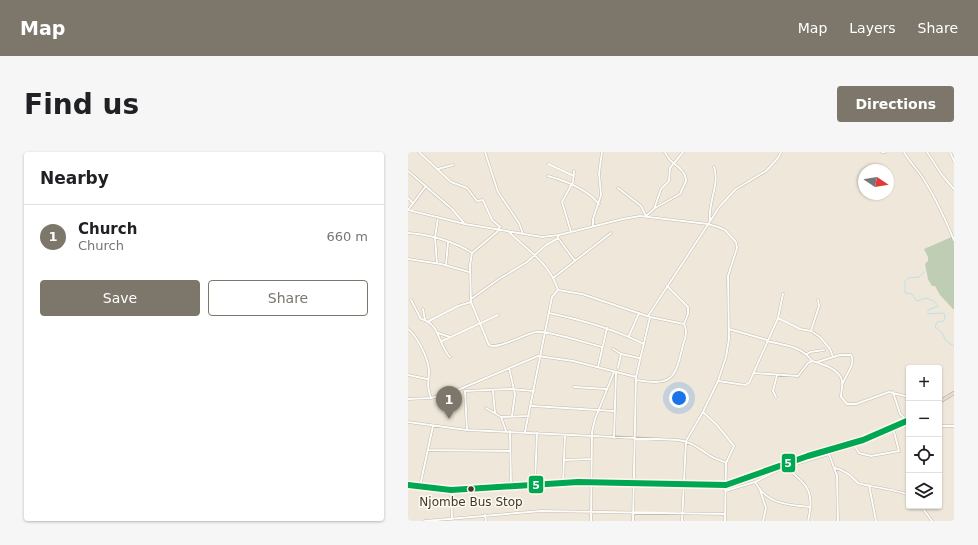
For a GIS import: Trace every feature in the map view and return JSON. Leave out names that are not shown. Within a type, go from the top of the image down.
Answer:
[{"type":"highway","points":[[941,401],[954,393]]},
{"type":"highway","points":[[408,485],[451,490],[590,482],[683,486],[726,486],[782,465],[893,428],[906,421]]},
{"type":"street","points":[[419,152],[451,182],[467,188],[477,201],[483,200],[492,220],[500,229]]},
{"type":"street","points":[[484,152],[498,192],[519,223],[524,234]]},
{"type":"street","points":[[593,226],[593,219],[601,195],[599,173],[602,152]]},
{"type":"street","points":[[646,216],[654,209],[680,194],[684,190],[686,181],[685,174],[673,164],[665,152]]},
{"type":"street","points":[[654,209],[661,189],[669,182],[669,171],[683,152]]},
{"type":"street","points":[[633,521],[636,377],[649,317],[667,286],[720,206],[736,189],[763,174],[773,164],[781,152]]},
{"type":"street","points":[[904,152],[926,183],[940,208],[954,240]]},
{"type":"street","points":[[927,152],[942,176],[954,189]]},
{"type":"street","points":[[950,152],[953,155],[954,161]]},
{"type":"street","points":[[548,164],[574,176]]},
{"type":"street","points":[[438,169],[453,165]]},
{"type":"street","points":[[710,220],[709,209],[716,176],[714,167]]},
{"type":"street","points":[[408,171],[452,208],[465,224]]},
{"type":"street","points":[[571,232],[562,202],[571,184],[574,171]]},
{"type":"street","points":[[548,176],[571,184],[590,194],[599,204]]},
{"type":"street","points":[[426,186],[412,202],[408,210],[465,224],[542,236],[560,235],[623,219],[646,216],[708,224],[725,230],[737,244],[728,276],[728,329],[726,357],[718,381],[703,412],[686,441],[682,521]]},
{"type":"street","points":[[618,188],[641,206],[646,216]]},
{"type":"street","points":[[408,198],[412,202]]},
{"type":"street","points":[[437,263],[435,238],[438,217]]},
{"type":"street","points":[[500,229],[472,253],[469,272],[471,300],[487,341],[493,347],[531,333],[538,332],[602,347]]},
{"type":"street","points":[[508,231],[536,255],[553,278],[558,290]]},
{"type":"street","points":[[408,233],[435,238],[459,245],[472,253]]},
{"type":"street","points":[[553,278],[611,234]]},
{"type":"street","points":[[429,321],[471,300],[536,255],[560,235]]},
{"type":"street","points":[[558,238],[575,261]]},
{"type":"street","points":[[446,265],[448,243]]},
{"type":"street","points":[[408,259],[437,263],[469,272]]},
{"type":"street","points":[[636,380],[662,382],[674,376],[678,367],[686,332],[684,324],[688,314],[688,307],[667,286]]},
{"type":"street","points":[[558,290],[582,294],[649,317],[684,324]]},
{"type":"street","points":[[525,432],[532,406],[552,297],[558,290]]},
{"type":"street","points":[[718,381],[747,385],[754,373],[767,340],[778,318],[783,294]]},
{"type":"street","points":[[411,300],[421,319],[429,321],[438,333],[450,357]]},
{"type":"street","points":[[811,331],[819,306],[818,300]]},
{"type":"street","points":[[423,309],[425,320]]},
{"type":"street","points":[[549,312],[607,328],[629,336],[644,344]]},
{"type":"street","points":[[629,336],[639,313]]},
{"type":"street","points":[[442,341],[498,315]]},
{"type":"street","points":[[778,318],[800,329],[811,331],[823,340],[833,357]]},
{"type":"street","points":[[408,328],[414,334],[427,362],[429,370],[427,385],[431,398]]},
{"type":"street","points":[[598,367],[607,328]]},
{"type":"street","points":[[728,329],[798,349],[807,354],[812,361],[836,372],[840,375],[842,384],[841,397],[844,403],[850,405],[893,392],[906,396]]},
{"type":"street","points":[[438,333],[452,337]]},
{"type":"street","points":[[613,349],[621,354],[639,358]]},
{"type":"street","points":[[807,354],[809,352],[824,350]]},
{"type":"street","points":[[618,368],[621,354]]},
{"type":"street","points":[[816,362],[848,354],[852,358],[852,365],[842,384]]},
{"type":"street","points":[[408,399],[431,398],[465,389],[530,358],[541,356],[574,361],[636,377]]},
{"type":"street","points":[[754,373],[798,376],[812,361]]},
{"type":"street","points":[[509,368],[514,389],[515,404],[512,416]]},
{"type":"street","points":[[591,521],[591,437],[598,410],[606,389],[615,372]]},
{"type":"street","points":[[614,438],[615,372]]},
{"type":"street","points":[[408,375],[427,379]]},
{"type":"street","points":[[776,397],[773,391],[777,375]]},
{"type":"street","points":[[574,387],[606,389]]},
{"type":"street","points":[[465,389],[514,389],[534,391]]},
{"type":"street","points":[[465,389],[466,430]]},
{"type":"street","points":[[493,390],[495,413]]},
{"type":"street","points":[[893,392],[900,414],[906,418]]},
{"type":"street","points":[[532,406],[614,411]]},
{"type":"street","points":[[486,408],[501,417],[506,431]]},
{"type":"street","points":[[703,412],[717,425],[734,446],[726,464],[724,521]]},
{"type":"street","points":[[501,417],[529,416]]},
{"type":"street","points":[[408,422],[466,430],[686,441],[726,464]]},
{"type":"street","points":[[420,487],[433,426]]},
{"type":"street","points":[[942,426],[954,426]]},
{"type":"street","points":[[853,442],[859,453],[872,456],[898,452],[900,451],[900,448],[893,428]]},
{"type":"street","points":[[510,431],[511,487]]},
{"type":"street","points":[[535,484],[537,433]]},
{"type":"street","points":[[563,483],[565,435]]},
{"type":"street","points":[[429,450],[510,451]]},
{"type":"street","points":[[826,450],[835,468],[838,521]]},
{"type":"street","points":[[725,491],[755,482],[785,468],[829,454]]},
{"type":"street","points":[[564,460],[591,460]]},
{"type":"street","points":[[782,465],[807,486],[810,494],[808,521]]},
{"type":"street","points":[[835,468],[848,473],[858,482],[897,490],[906,494]]},
{"type":"street","points":[[755,482],[760,489],[778,503],[810,508]]},
{"type":"street","points":[[869,485],[876,521]]},
{"type":"street","points":[[760,489],[766,508],[763,521]]},
{"type":"street","points":[[451,490],[452,518]]},
{"type":"street","points":[[923,509],[932,521]]},
{"type":"street","points":[[425,521],[541,510],[725,514]]},
{"type":"street","points":[[485,515],[486,521]]},
{"type":"green space","points":[[954,236],[954,310],[940,295],[935,286],[932,286],[928,279],[925,264],[928,261],[928,257],[924,249]]},
{"type":"waterway","points":[[924,272],[919,277],[908,278],[905,281],[905,293],[912,294],[917,301],[926,298],[934,301],[938,306],[928,310],[928,314],[945,314],[944,321],[937,322],[935,327],[942,333],[946,341],[954,346]]},
{"type":"transit line","name":"5","points":[[408,485],[451,490],[578,482],[726,485],[808,456],[863,440],[906,421]]},
{"type":"place","name":"Church","points":[[449,419]]},
{"type":"place","name":"Njombe Bus Stop","points":[[471,489]]}]
